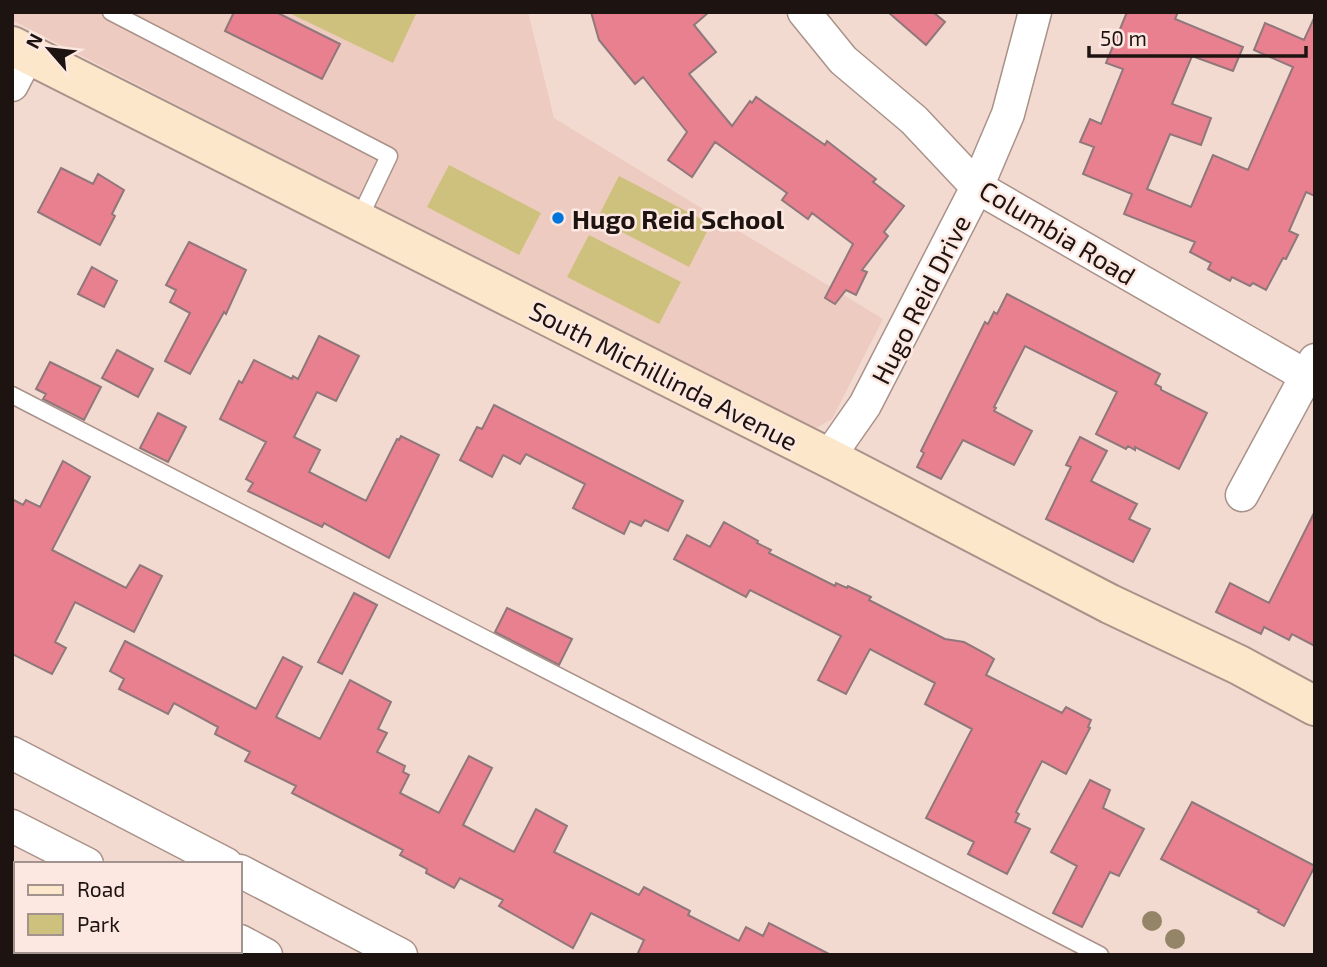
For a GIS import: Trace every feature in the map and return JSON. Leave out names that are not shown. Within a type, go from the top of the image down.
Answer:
[{"type":"main road","name":"South Michillinda Avenue","points":[[18,62],[358,221],[828,458],[1110,604],[1239,665],[1315,706]]},
{"type":"street","name":"Columbia Road","points":[[804,12],[843,60],[914,120],[977,187],[1312,373]]},
{"type":"street","name":"Hugo Reid Drive","points":[[828,458],[865,405],[977,187],[1008,114],[1035,12]]},
{"type":"street","points":[[1242,495],[1312,373]]},
{"type":"street","points":[[16,763],[222,862]]},
{"type":"street","points":[[12,826],[83,862]]},
{"type":"street","points":[[242,872],[401,955]]},
{"type":"street","points":[[242,943],[266,955]]},
{"type":"lane","points":[[110,12],[389,156],[358,221]]},
{"type":"lane","points":[[12,395],[1100,955]]},
{"type":"shaded area","name":"Hugo Reid School","points":[[12,12],[528,12],[554,118],[883,319],[832,419],[811,431],[12,20]]},
{"type":"green space","points":[[287,12],[417,12],[393,63]]},
{"type":"green space","points":[[449,165],[541,213],[519,255],[427,207]]},
{"type":"green space","points":[[619,176],[711,224],[689,267],[597,219]]},
{"type":"green space","points":[[589,235],[681,282],[659,324],[567,277]]},
{"type":"building","points":[[234,12],[276,12],[340,44],[322,79],[225,31]]},
{"type":"building","points":[[591,12],[709,12],[694,25],[716,52],[689,74],[732,126],[756,97],[825,145],[827,141],[876,179],[873,182],[904,206],[884,232],[888,236],[862,270],[867,272],[856,295],[846,290],[835,304],[825,298],[853,244],[812,213],[808,219],[782,200],[787,193],[715,142],[692,177],[668,160],[687,132],[643,77],[635,84],[599,40]]},
{"type":"building","points":[[888,12],[933,12],[945,22],[926,45]]},
{"type":"building","points":[[1127,12],[1178,12],[1175,19],[1243,47],[1233,71],[1192,56],[1172,104],[1211,118],[1201,145],[1170,134],[1147,189],[1191,207],[1213,155],[1248,170],[1293,67],[1254,50],[1265,23],[1304,40],[1315,16],[1315,196],[1306,192],[1289,231],[1298,235],[1266,290],[1232,277],[1230,281],[1208,269],[1211,263],[1190,252],[1195,242],[1124,214],[1132,194],[1083,174],[1094,147],[1080,142],[1090,119],[1101,124],[1123,69],[1106,63]]},
{"type":"building","points":[[61,168],[93,184],[98,174],[124,190],[112,214],[115,216],[100,245],[38,212]]},
{"type":"building","points":[[189,242],[246,270],[226,314],[224,312],[190,374],[165,361],[190,313],[170,302],[176,290],[166,285]]},
{"type":"building","points":[[92,267],[117,281],[104,307],[78,294]]},
{"type":"building","points":[[1007,294],[1160,374],[1155,384],[1161,387],[1161,390],[1207,413],[1179,469],[1135,447],[1135,450],[1128,446],[1126,449],[1096,434],[1117,392],[1025,346],[994,407],[994,411],[1032,431],[1014,465],[963,440],[941,479],[917,467],[924,453],[921,451],[985,322],[988,324],[994,312],[997,314]]},
{"type":"building","points":[[319,336],[359,356],[336,401],[317,392],[294,437],[320,450],[309,472],[366,501],[401,436],[439,455],[389,558],[324,523],[322,527],[248,491],[253,483],[246,479],[266,442],[220,419],[239,381],[242,383],[254,360],[292,379],[293,376],[298,379]]},
{"type":"building","points":[[117,350],[153,369],[138,397],[102,378]]},
{"type":"building","points":[[50,362],[101,387],[84,420],[43,399],[46,394],[36,389]]},
{"type":"building","points":[[494,405],[683,501],[668,531],[645,520],[641,526],[630,521],[624,534],[573,508],[585,484],[526,454],[520,464],[503,455],[492,477],[460,460],[477,427],[482,429]]},
{"type":"building","points":[[158,413],[186,427],[168,462],[140,448]]},
{"type":"building","points":[[1080,437],[1107,451],[1091,481],[1137,504],[1129,519],[1150,529],[1133,562],[1046,519],[1071,467],[1066,465]]},
{"type":"building","points":[[63,461],[90,477],[52,550],[126,588],[140,565],[162,576],[134,632],[75,602],[55,642],[66,648],[52,674],[12,654],[12,499],[23,505],[26,500],[40,507]]},
{"type":"building","points":[[1315,511],[1315,646],[1292,634],[1289,640],[1264,627],[1261,634],[1216,612],[1230,583],[1269,603]]},
{"type":"building","points":[[724,522],[758,541],[757,543],[771,550],[769,553],[835,586],[836,583],[847,588],[848,586],[871,597],[869,600],[945,639],[964,642],[988,655],[994,659],[986,675],[1062,713],[1066,707],[1091,720],[1088,727],[1090,728],[1066,774],[1042,761],[1016,812],[1019,814],[1015,822],[1030,829],[1007,874],[968,854],[974,842],[926,818],[972,729],[925,704],[935,683],[870,649],[846,694],[818,680],[841,636],[750,590],[746,597],[674,559],[687,535],[710,547]]},
{"type":"building","points":[[354,593],[377,605],[342,674],[318,662]]},
{"type":"building","points":[[507,608],[572,639],[559,665],[495,632]]},
{"type":"building","points":[[125,641],[256,709],[283,657],[302,667],[276,717],[320,739],[350,680],[391,702],[378,729],[387,733],[377,752],[405,766],[403,772],[409,775],[400,793],[439,813],[469,756],[492,768],[463,825],[514,852],[536,809],[567,826],[554,852],[639,895],[644,887],[690,911],[688,915],[739,941],[746,927],[763,936],[769,923],[831,955],[637,955],[644,940],[591,913],[573,948],[499,906],[503,900],[460,878],[454,888],[426,873],[427,869],[400,855],[403,850],[292,793],[296,786],[245,761],[250,752],[215,734],[218,727],[174,703],[168,714],[119,689],[124,679],[110,671]]},
{"type":"building","points":[[1090,780],[1110,790],[1103,808],[1144,829],[1119,876],[1110,872],[1082,927],[1053,913],[1077,866],[1051,852]]},
{"type":"building","points":[[1192,802],[1315,866],[1284,926],[1161,859]]},
{"type":"place","name":"Hugo Reid School","points":[[558,218]]}]
